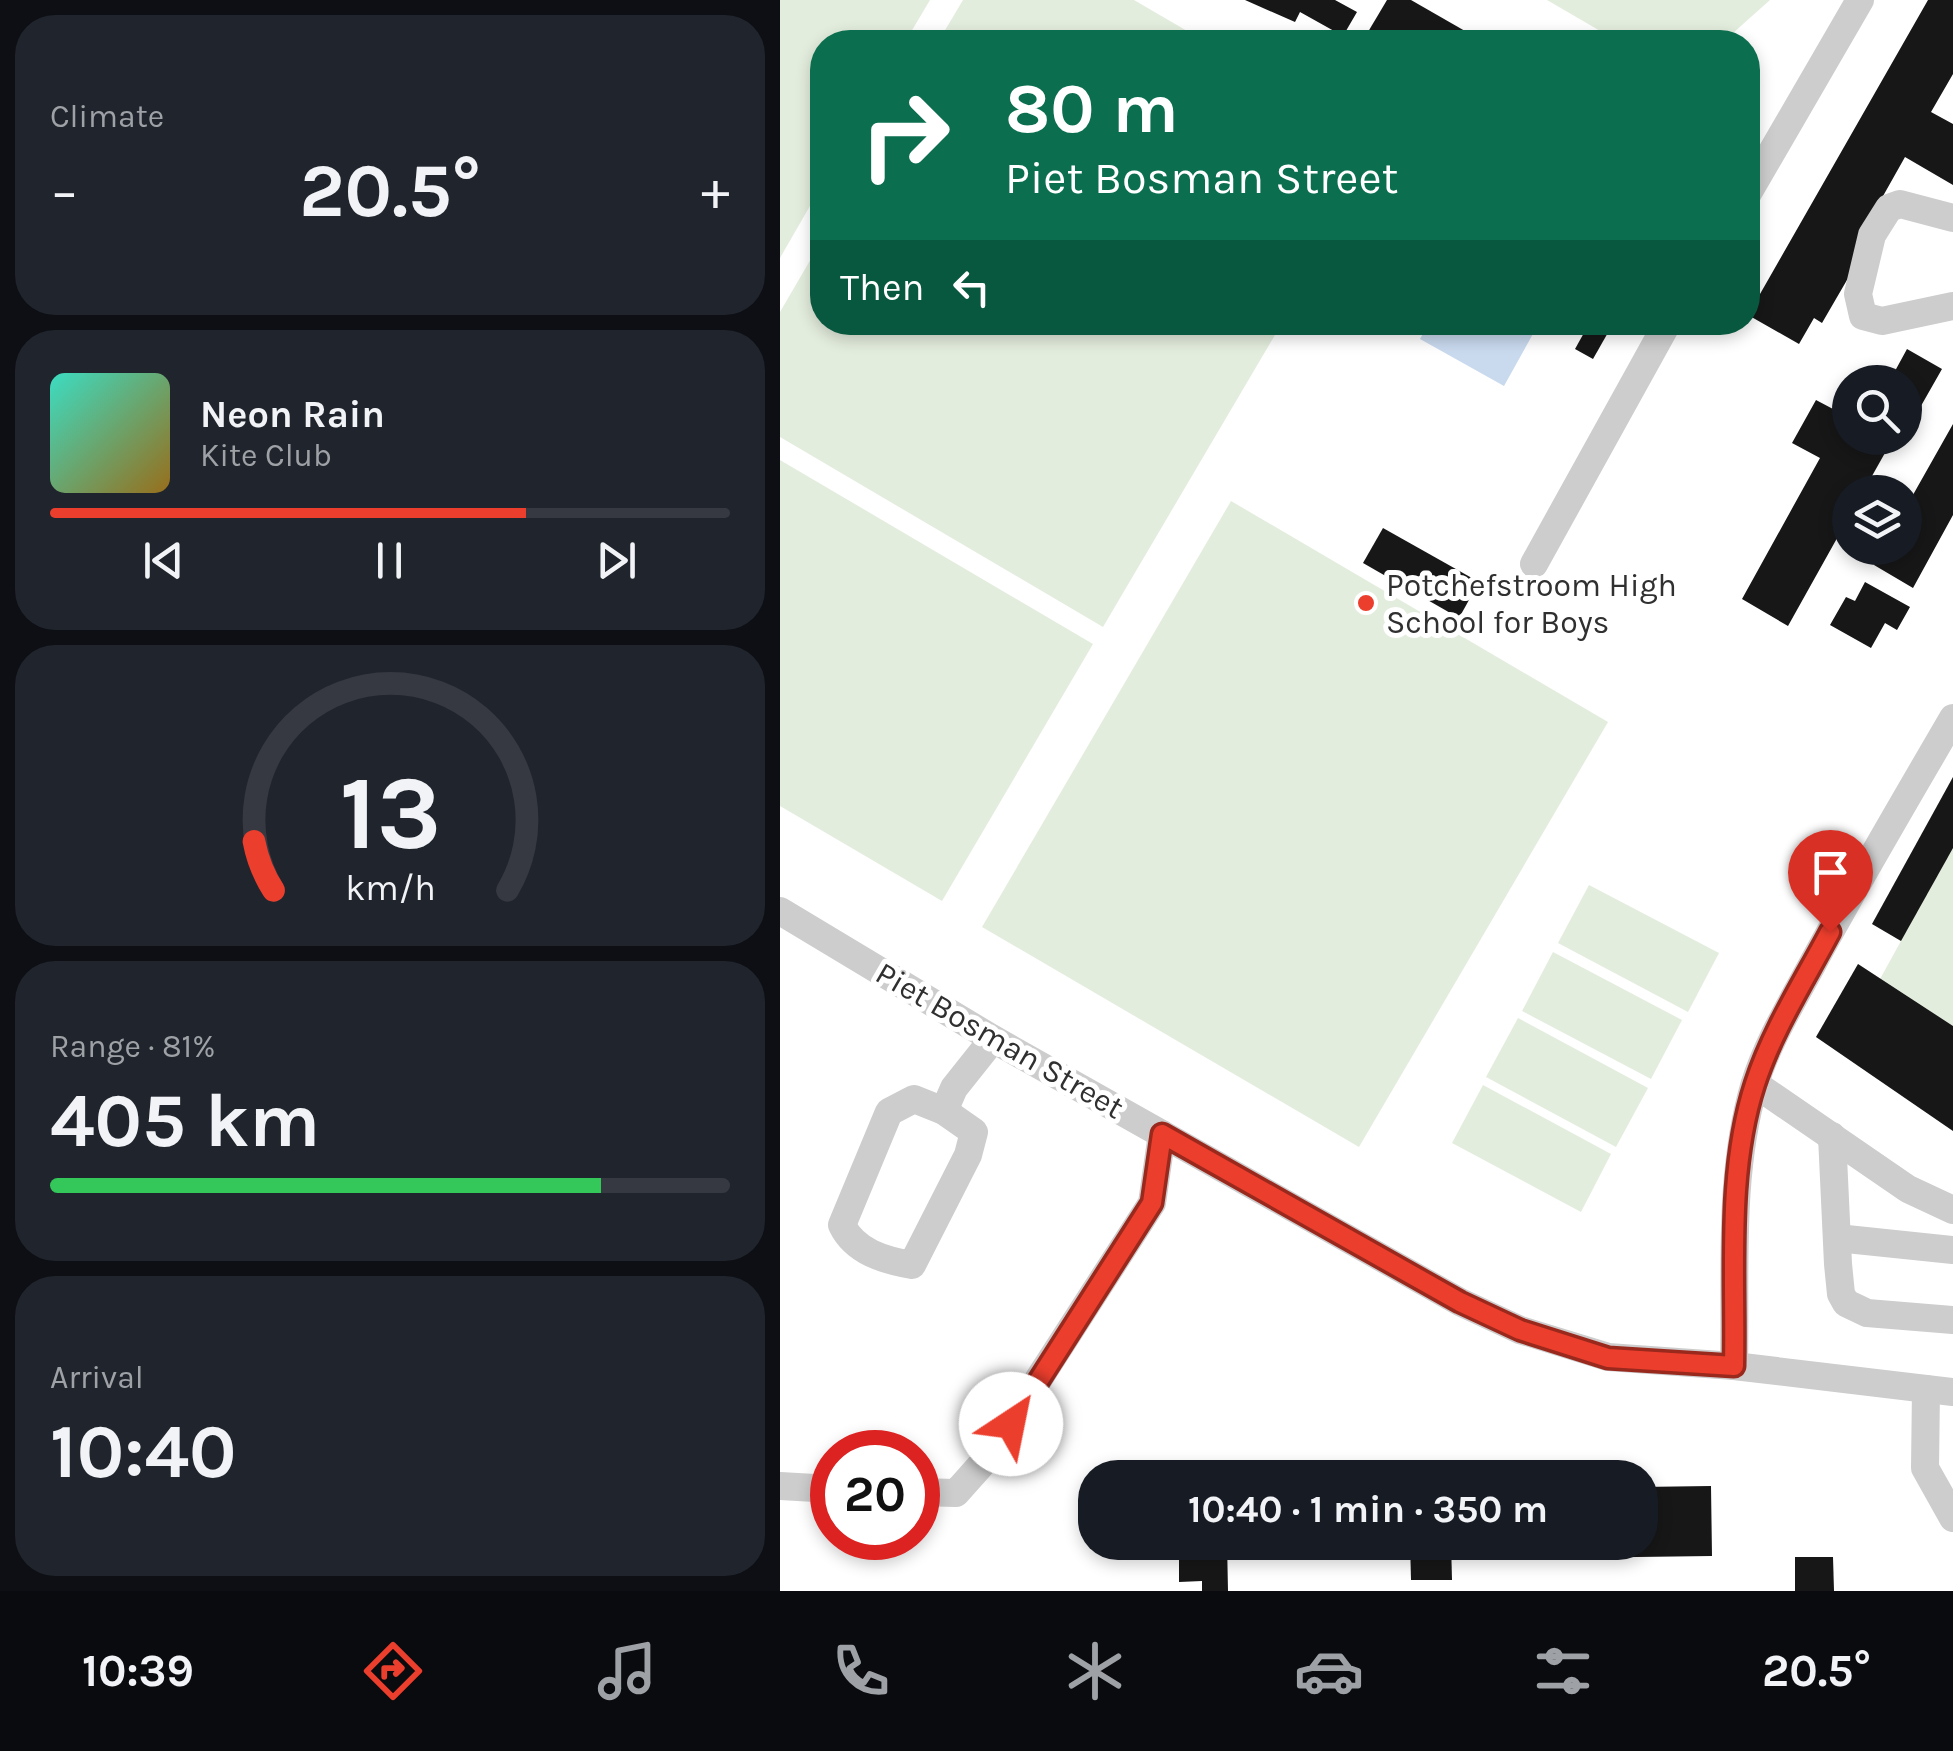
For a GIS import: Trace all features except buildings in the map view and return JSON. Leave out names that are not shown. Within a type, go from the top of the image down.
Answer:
[{"type":"street","points":[[1760,172],[1860,0]]},
{"type":"street","points":[[1953,218],[1900,204],[1890,208],[1872,235],[1858,294],[1863,316],[1882,321],[1953,306]]},
{"type":"street","points":[[1534,564],[1661,335]]},
{"type":"street","points":[[1734,1366],[1735,1210],[1744,1132],[1755,1084],[1789,1008],[1830,932],[1953,718]]},
{"type":"street","name":"Piet Bosman Street","points":[[780,911],[993,1039],[1460,1302],[1520,1330],[1608,1358],[1734,1366],[1940,1391]]},
{"type":"street","points":[[944,1111],[954,1088],[993,1039]]},
{"type":"street","points":[[1755,1084],[1908,1189],[1953,1210]]},
{"type":"street","points":[[914,1099],[944,1111],[974,1132],[968,1156],[912,1264],[892,1261],[850,1242],[842,1225],[889,1112],[914,1099]]},
{"type":"street","points":[[940,1493],[956,1493],[989,1456],[1152,1203],[1162,1134]]},
{"type":"street","points":[[1832,1136],[1841,1294],[1852,1308],[1867,1312],[1953,1320]]},
{"type":"street","points":[[1838,1238],[1953,1250]]},
{"type":"street","points":[[1940,1391],[1925,1468],[1953,1518]]},
{"type":"street","points":[[780,1486],[810,1487]]},
{"type":"green space","points":[[780,0],[930,0],[912,30],[810,30],[810,206],[780,258]]},
{"type":"green space","points":[[963,0],[1134,0],[1185,30],[945,30]]},
{"type":"green space","points":[[1547,0],[1770,0],[1736,30],[1599,30]]},
{"type":"green space","points":[[810,261],[810,335],[1275,335],[1103,627],[780,437],[780,312]]},
{"type":"green space","points":[[780,460],[1093,644],[942,901],[780,806]]},
{"type":"green space","points":[[1231,501],[1608,722],[1359,1147],[982,927]]},
{"type":"green space","points":[[1953,777],[1953,1131],[1816,1037],[1858,964],[1880,979],[1901,941],[1872,924]]},
{"type":"green space","points":[[1589,885],[1719,953],[1688,1012],[1558,943]]},
{"type":"green space","points":[[1553,952],[1682,1020],[1651,1079],[1522,1011]]},
{"type":"green space","points":[[1518,1018],[1648,1088],[1616,1147],[1486,1077]]},
{"type":"green space","points":[[1483,1085],[1611,1154],[1581,1212],[1452,1143]]},
{"type":"water","points":[[1422,335],[1532,335],[1504,386],[1420,339]]},
{"type":"place","name":"Potchefstroom High School for Boys","points":[[1366,603]]},
{"type":"route","points":[[1011,1424],[1152,1203],[1162,1134],[1460,1302],[1520,1330],[1608,1358],[1734,1366],[1735,1210],[1744,1132],[1755,1084],[1768,1052],[1830,932]]}]
